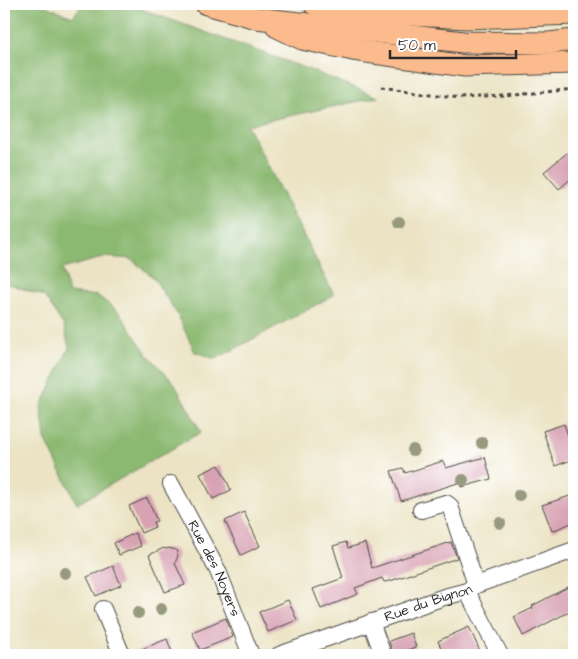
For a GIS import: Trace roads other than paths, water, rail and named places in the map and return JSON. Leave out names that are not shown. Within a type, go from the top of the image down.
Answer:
[{"type":"main road","points":[[206,4],[256,18],[302,38],[353,50],[465,66],[574,63]]},
{"type":"main road","points":[[314,4],[393,14],[458,17],[574,14]]},
{"type":"main road","points":[[256,18],[463,42],[549,43],[574,40]]},
{"type":"street","name":"Rue des Noyers","points":[[171,484],[218,571],[251,655]]},
{"type":"street","points":[[422,510],[446,503],[450,506],[472,588],[500,655]]},
{"type":"street","name":"Rue du Bignon","points":[[279,655],[444,596],[472,588],[574,550]]},
{"type":"street","points":[[103,609],[122,655]]},
{"type":"street","points":[[371,622],[383,655]]}]
